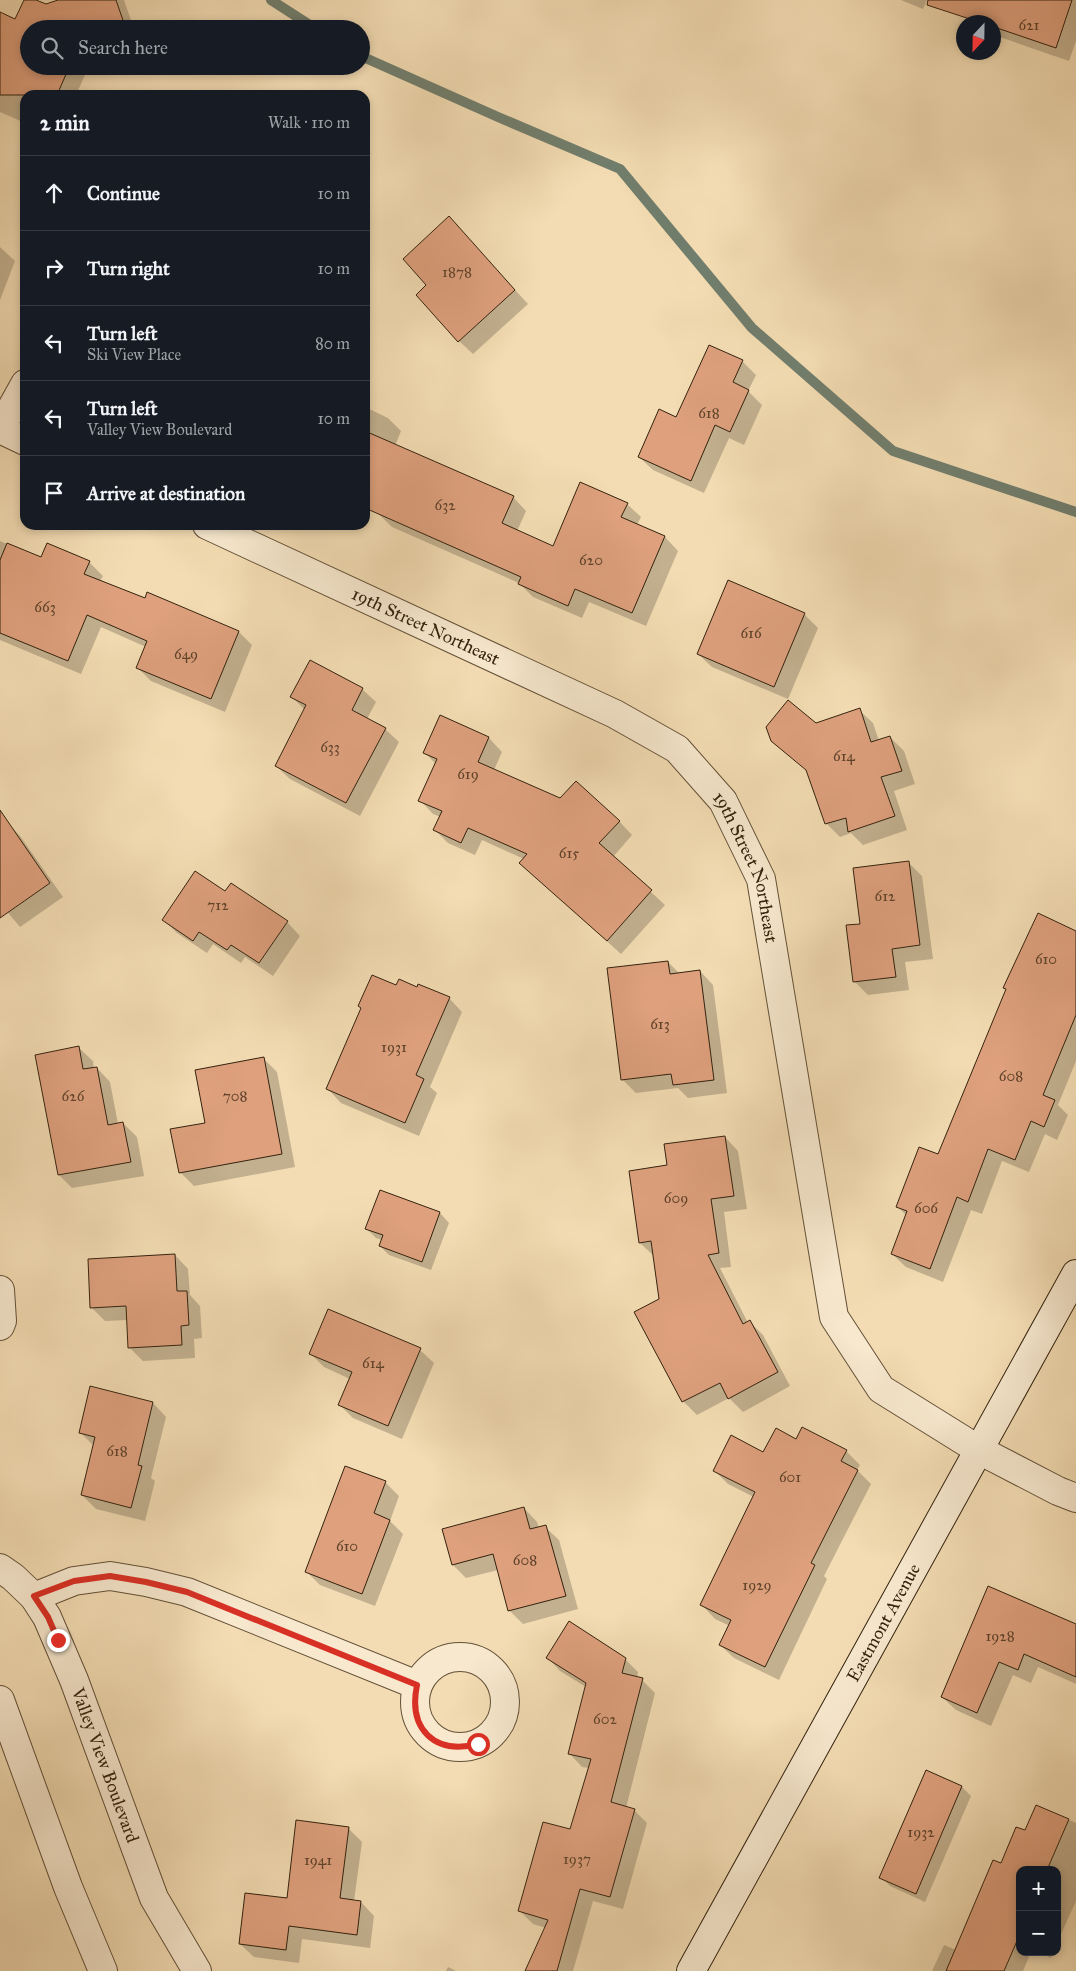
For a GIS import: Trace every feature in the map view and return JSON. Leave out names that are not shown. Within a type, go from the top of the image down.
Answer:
[{"type":"street","points":[[20,393],[0,429],[20,439]]},
{"type":"street","name":"19th Street Northeast","points":[[218,530],[615,714],[677,749],[723,801],[761,880],[834,1317],[881,1389],[979,1450],[1058,1491],[1076,1498]]},
{"type":"street","name":"Eastmont Avenue","points":[[691,1971],[1076,1274]]},
{"type":"street","points":[[0,1290],[2,1314],[0,1326]]},
{"type":"street","name":"Valley View Boulevard","points":[[0,1568],[13,1576],[34,1596],[48,1617],[154,1898],[196,1971]]},
{"type":"street","points":[[34,1596],[74,1581],[110,1576],[146,1582],[187,1592],[417,1685]]},
{"type":"street","points":[[0,1700],[68,1887],[104,1971]]},
{"type":"building","points":[[24,0],[36,0],[46,4],[58,0],[116,0],[123,20],[20,20],[20,75],[66,75],[59,90],[20,90],[20,95],[0,95],[0,12],[15,19]]},
{"type":"building","points":[[928,0],[1072,0],[1056,48],[1001,29],[1001,15],[958,15],[927,5]]},
{"type":"building","points":[[449,216],[515,290],[458,342],[416,295],[426,285],[403,259]]},
{"type":"building","points":[[709,345],[743,360],[733,382],[749,390],[730,432],[715,425],[691,481],[638,457],[659,409],[676,417]]},
{"type":"building","points":[[370,433],[514,496],[502,523],[553,546],[580,482],[628,503],[621,517],[665,536],[632,613],[575,589],[568,606],[518,584],[521,577],[370,510]]},
{"type":"building","points":[[7,543],[41,557],[47,543],[90,561],[84,574],[145,598],[147,592],[239,631],[211,699],[136,668],[147,641],[87,615],[68,661],[0,633],[0,560]]},
{"type":"building","points":[[728,580],[805,613],[774,687],[697,654]]},
{"type":"building","points":[[310,660],[363,688],[352,710],[386,728],[346,803],[275,766],[306,705],[290,697]]},
{"type":"building","points":[[788,700],[816,723],[860,708],[871,742],[890,736],[902,771],[881,777],[895,816],[848,832],[846,818],[825,824],[806,770],[771,741],[766,727]]},
{"type":"building","points":[[440,715],[489,737],[478,762],[560,798],[576,781],[620,821],[599,843],[652,890],[607,941],[519,863],[527,854],[468,828],[461,843],[433,830],[442,811],[418,801],[437,759],[423,753]]},
{"type":"building","points":[[0,810],[50,883],[0,918]]},
{"type":"building","points":[[909,861],[920,945],[892,949],[896,977],[853,982],[846,925],[860,924],[853,868]]},
{"type":"building","points":[[195,871],[225,891],[231,883],[288,921],[259,963],[231,945],[227,950],[199,932],[193,941],[162,920]]},
{"type":"building","points":[[1038,913],[1076,931],[1076,1015],[1043,1095],[1055,1100],[1044,1127],[1031,1121],[1015,1160],[988,1149],[968,1202],[957,1197],[930,1269],[891,1254],[907,1211],[896,1207],[919,1147],[938,1154],[1006,989],[1003,988]]},
{"type":"building","points":[[668,961],[670,974],[700,970],[714,1080],[673,1085],[671,1074],[621,1080],[607,968]]},
{"type":"building","points":[[372,975],[396,985],[399,979],[417,987],[418,984],[450,997],[416,1075],[424,1079],[405,1123],[326,1089],[361,1008],[358,1006]]},
{"type":"building","points":[[79,1046],[83,1069],[97,1067],[108,1125],[123,1122],[131,1162],[58,1175],[35,1055]]},
{"type":"building","points":[[264,1057],[282,1154],[179,1173],[170,1129],[205,1123],[195,1070]]},
{"type":"building","points":[[725,1136],[734,1196],[711,1199],[719,1253],[708,1255],[743,1324],[750,1320],[778,1372],[728,1399],[720,1383],[682,1402],[634,1312],[659,1299],[651,1241],[639,1243],[629,1171],[667,1165],[664,1144]]},
{"type":"building","points":[[380,1190],[440,1212],[422,1262],[379,1246],[383,1235],[365,1229]]},
{"type":"building","points":[[175,1254],[177,1291],[187,1291],[189,1325],[181,1326],[182,1345],[128,1348],[126,1306],[90,1308],[88,1259]]},
{"type":"building","points":[[328,1309],[421,1348],[388,1426],[338,1405],[352,1372],[309,1354]]},
{"type":"building","points":[[90,1386],[153,1402],[138,1465],[142,1466],[131,1508],[81,1495],[95,1437],[79,1433]]},
{"type":"building","points":[[802,1427],[847,1450],[841,1461],[858,1470],[811,1563],[815,1565],[765,1667],[719,1645],[731,1620],[700,1605],[755,1492],[713,1471],[731,1435],[763,1452],[776,1428],[796,1439]]},
{"type":"building","points":[[345,1466],[386,1481],[374,1513],[390,1520],[362,1594],[305,1572]]},
{"type":"building","points":[[524,1507],[530,1529],[546,1525],[566,1596],[508,1611],[493,1554],[452,1565],[442,1529]]},
{"type":"building","points":[[988,1586],[1076,1624],[1076,1677],[1024,1654],[1018,1670],[999,1662],[977,1713],[941,1697]]},
{"type":"building","points":[[569,1621],[626,1658],[622,1673],[643,1678],[611,1802],[635,1809],[610,1897],[580,1889],[557,1971],[525,1971],[548,1920],[518,1911],[543,1822],[570,1829],[591,1759],[568,1754],[586,1683],[546,1658]]},
{"type":"building","points":[[926,1770],[962,1786],[916,1894],[879,1878]]},
{"type":"building","points":[[1036,1805],[1069,1819],[1049,1866],[1016,1866],[1016,1943],[1004,1971],[946,1971],[993,1860],[1001,1863],[1016,1827],[1025,1830]]},
{"type":"building","points":[[296,1820],[349,1827],[340,1898],[361,1901],[357,1935],[289,1926],[286,1950],[239,1944],[245,1893],[287,1898]]},
{"type":"waterway","points":[[271,0],[302,20]]},
{"type":"waterway","points":[[370,60],[620,169],[752,328],[893,451],[1076,512]]},
{"type":"route","points":[[58,1640],[48,1617],[34,1596],[74,1581],[110,1576],[187,1592],[417,1685],[414,1700],[416,1715],[422,1729],[433,1740],[448,1747],[463,1748],[478,1744]]}]
